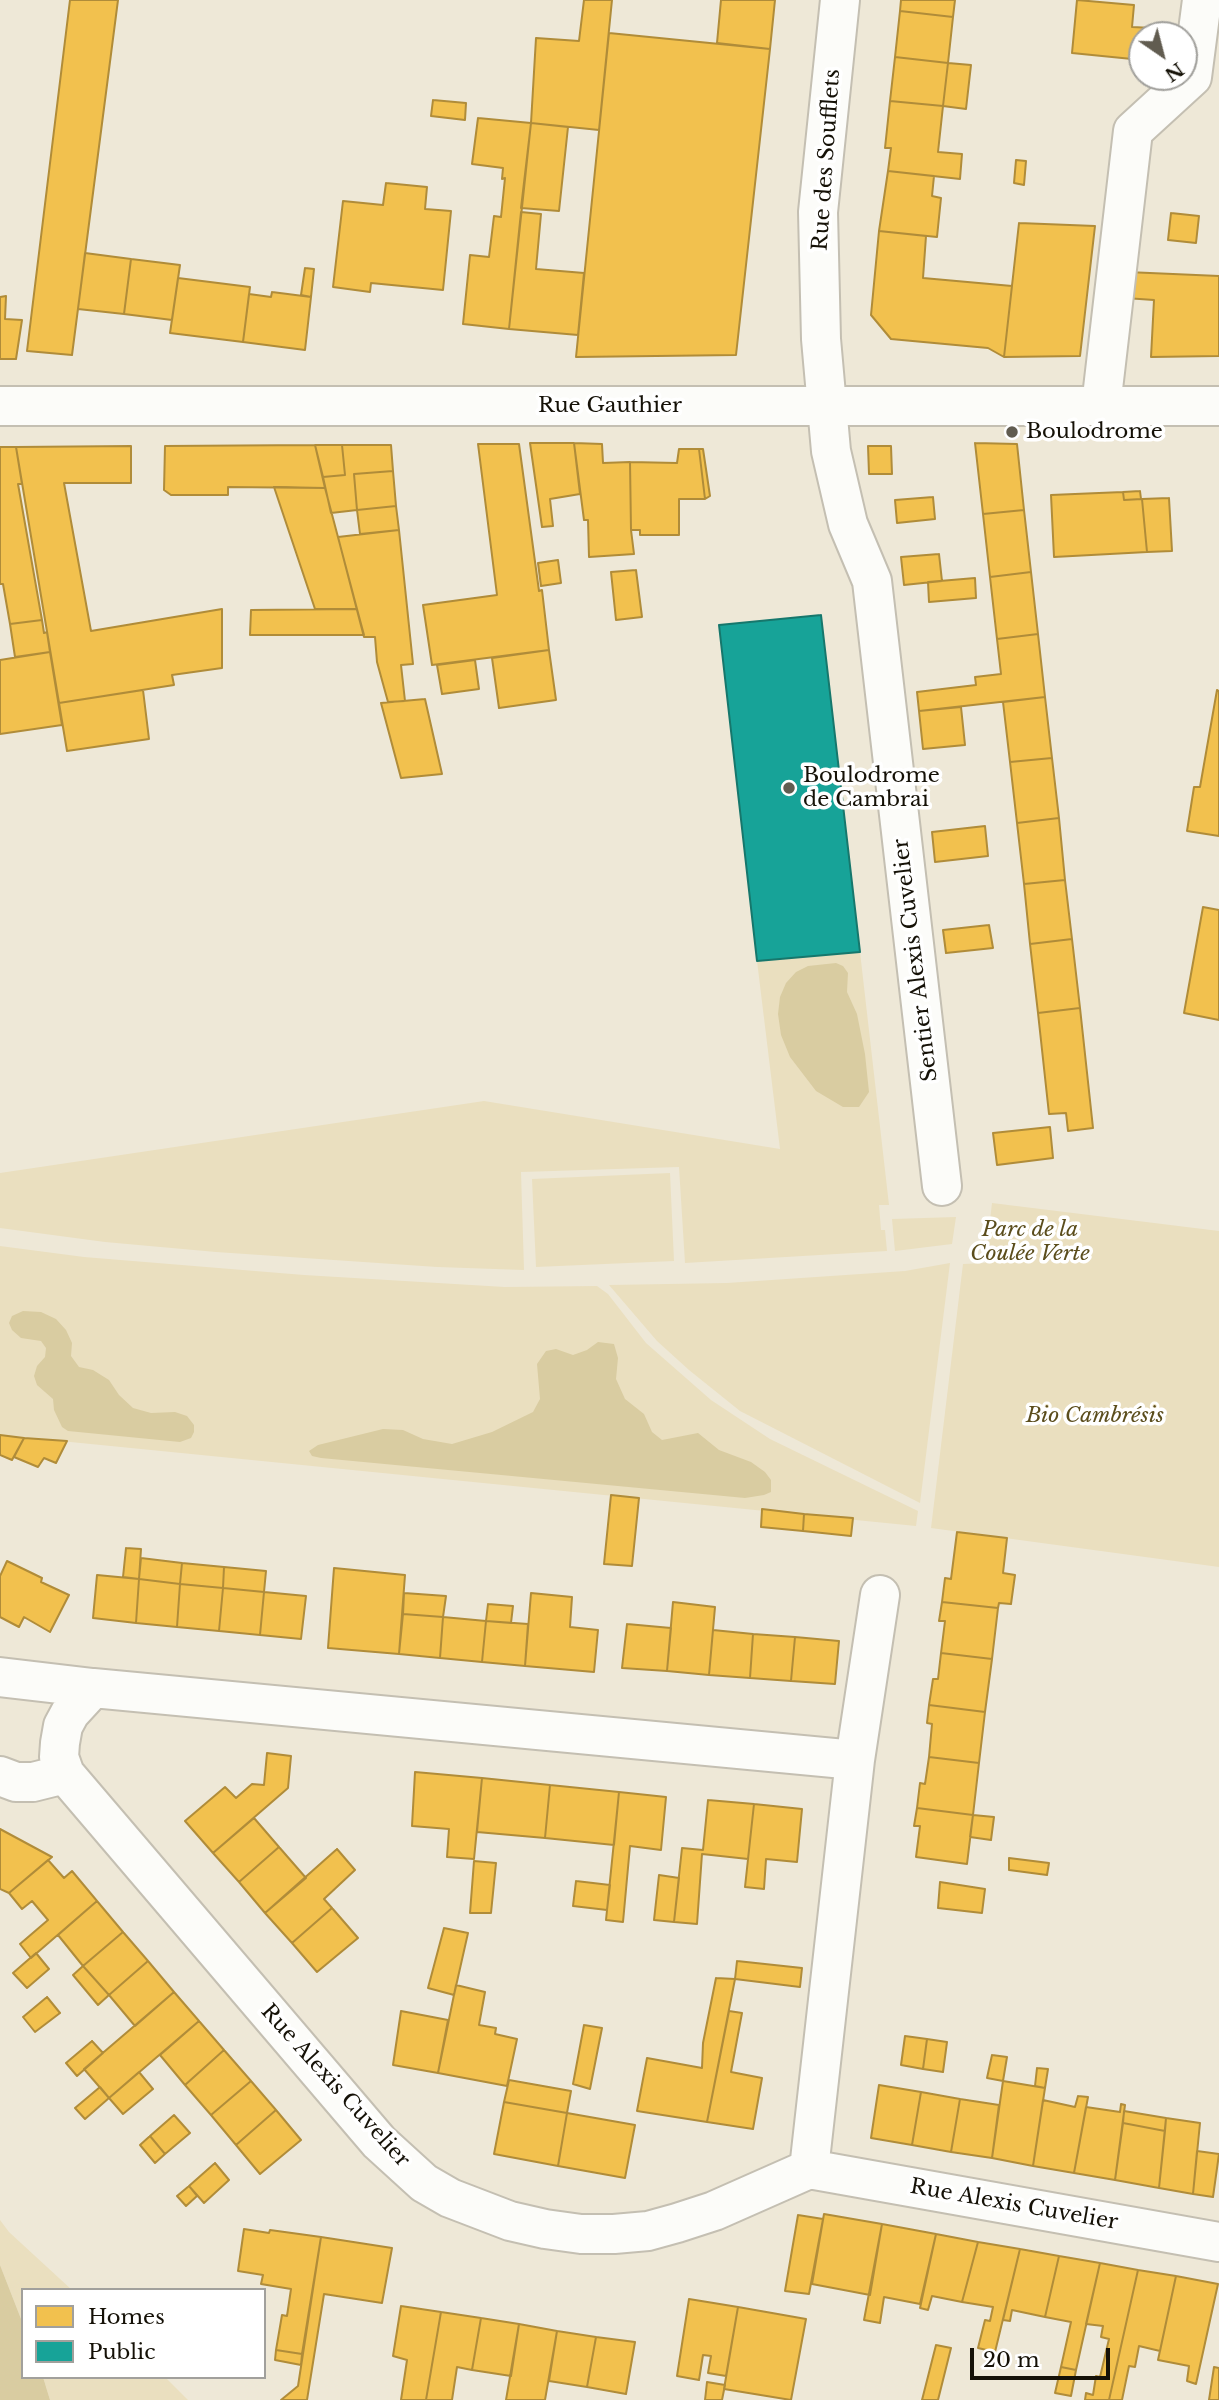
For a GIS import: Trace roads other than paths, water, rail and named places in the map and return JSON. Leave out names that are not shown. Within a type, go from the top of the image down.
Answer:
[{"type":"street","name":"Rue des Soufflets","points":[[827,405],[821,339],[818,212],[840,0]]},
{"type":"street","points":[[1101,405],[1133,131],[1192,77],[1202,0]]},
{"type":"street","name":"Sentier Alexis Cuvelier","points":[[827,405],[831,451],[848,524],[872,581],[942,1186]]},
{"type":"street","name":"Rue Gauthier","points":[[0,406],[1219,406]]},
{"type":"street","points":[[809,2169],[855,1760],[880,1595]]},
{"type":"street","points":[[0,1677],[855,1760]]},
{"type":"street","points":[[0,1776],[16,1782],[33,1782],[65,1774],[59,1757],[63,1726],[70,1713],[93,1688]]},
{"type":"street","name":"Rue Alexis Cuvelier","points":[[65,1774],[379,2142],[424,2183],[450,2198],[510,2221],[545,2229],[581,2234],[614,2234],[648,2231],[714,2211],[809,2169],[1219,2242]]},
{"type":"place","name":"Boulodrome","points":[[1012,432]]},
{"type":"place","name":"Boulodrome de Cambrai","points":[[789,788]]},
{"type":"park label","name":"Parc de la Coulée Verte","points":[[1030,1242]]},
{"type":"park label","name":"Bio Cambrésis","points":[[1095,1416]]}]
